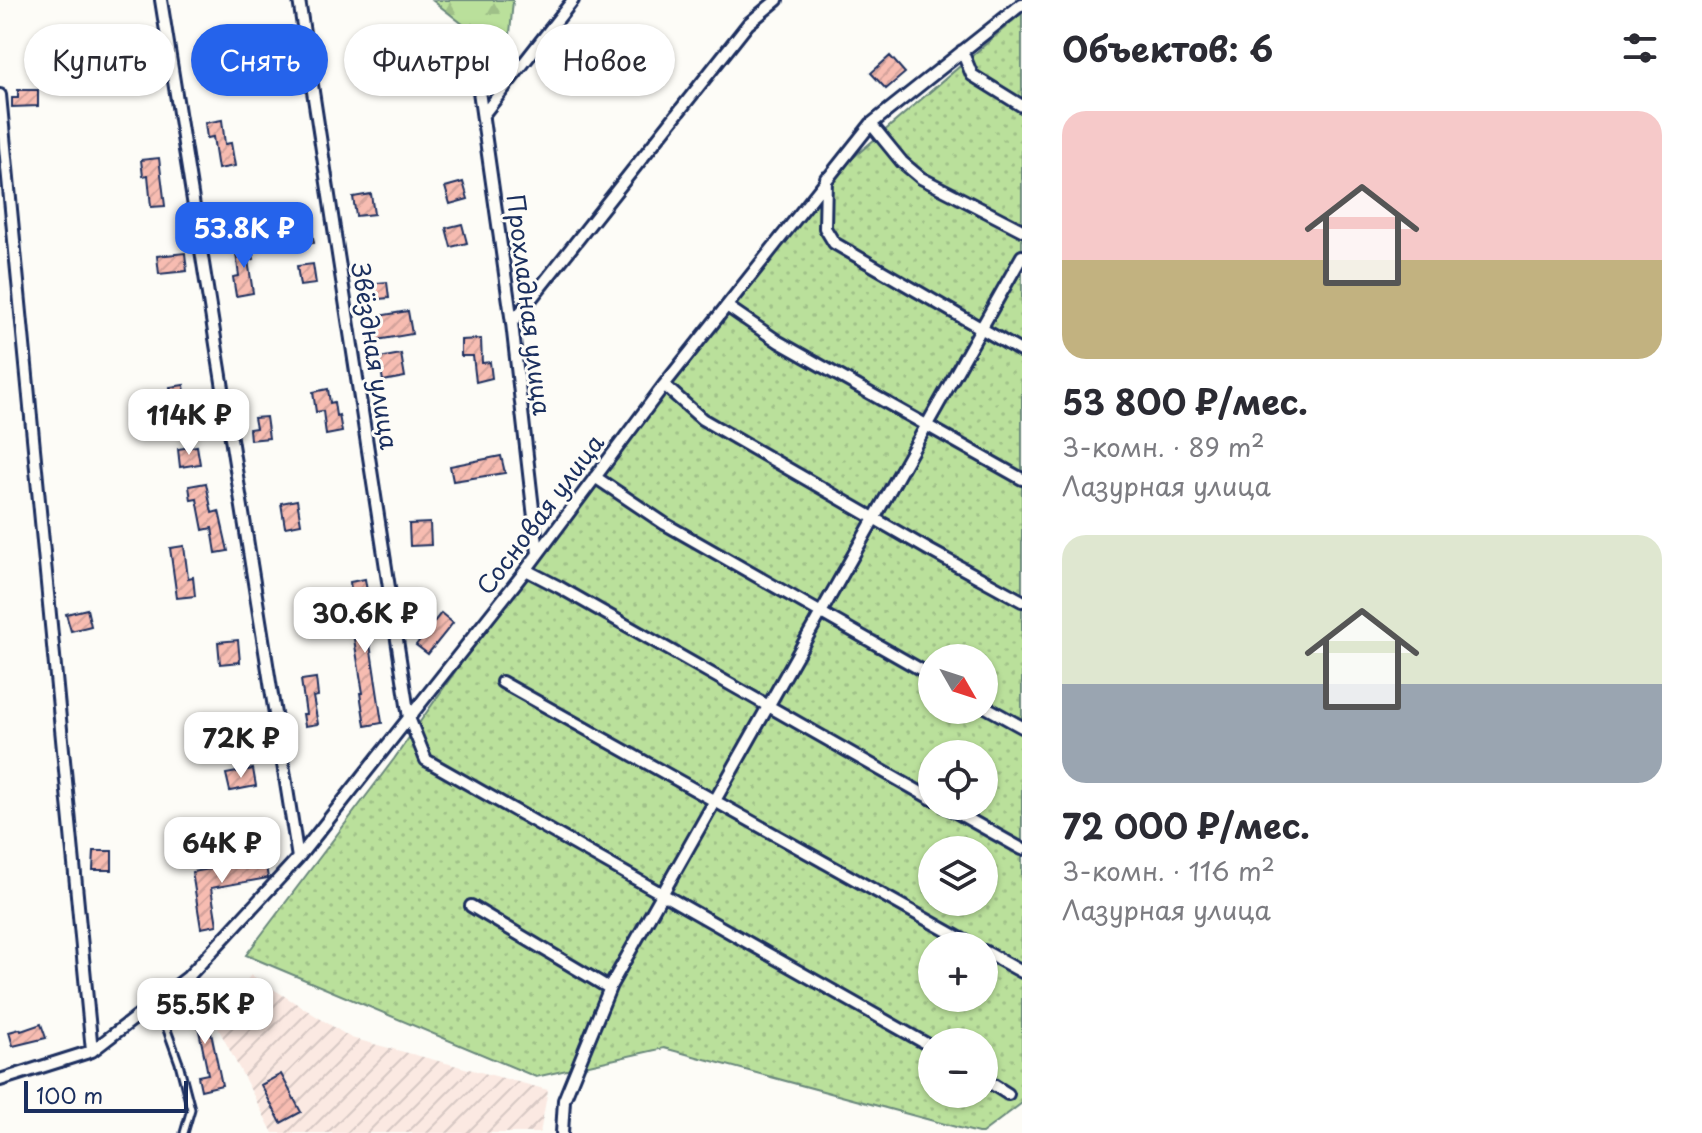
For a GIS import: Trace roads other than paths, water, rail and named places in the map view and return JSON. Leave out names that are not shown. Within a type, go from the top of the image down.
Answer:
[{"type":"street","points":[[161,0],[298,858]]},
{"type":"street","name":"Звёздная улица","points":[[299,0],[409,718],[426,760],[918,1039]]},
{"type":"street","points":[[483,115],[573,0]]},
{"type":"street","points":[[512,323],[748,24],[777,0]]},
{"type":"street","name":"Сосновая улица","points":[[0,1080],[92,1051],[188,977],[298,858],[526,570],[664,385],[871,124],[1022,4]]},
{"type":"street","points":[[962,51],[972,75],[1022,106]]},
{"type":"street","points":[[0,95],[92,1051]]},
{"type":"street","name":"Прохладная улица","points":[[480,96],[512,323],[538,553]]},
{"type":"street","points":[[871,124],[902,162],[921,178],[1022,230]]},
{"type":"street","points":[[826,178],[825,228],[834,243],[1022,352]]},
{"type":"street","points":[[562,1133],[564,1100],[609,988],[1022,256]]},
{"type":"street","points":[[728,307],[779,342],[1022,479]]},
{"type":"street","points":[[664,385],[702,419],[1022,601]]},
{"type":"street","points":[[595,477],[665,524],[918,668]]},
{"type":"street","points":[[526,570],[918,791]]},
{"type":"street","points":[[502,682],[949,932]]},
{"type":"street","points":[[998,714],[1022,727]]},
{"type":"street","points":[[970,820],[1022,849]]},
{"type":"street","points":[[471,906],[609,988]]},
{"type":"street","points":[[998,959],[1022,972]]},
{"type":"street","points":[[998,1088],[1008,1094]]},
{"type":"lane","points":[[157,1001],[191,1109],[184,1133]]}]
